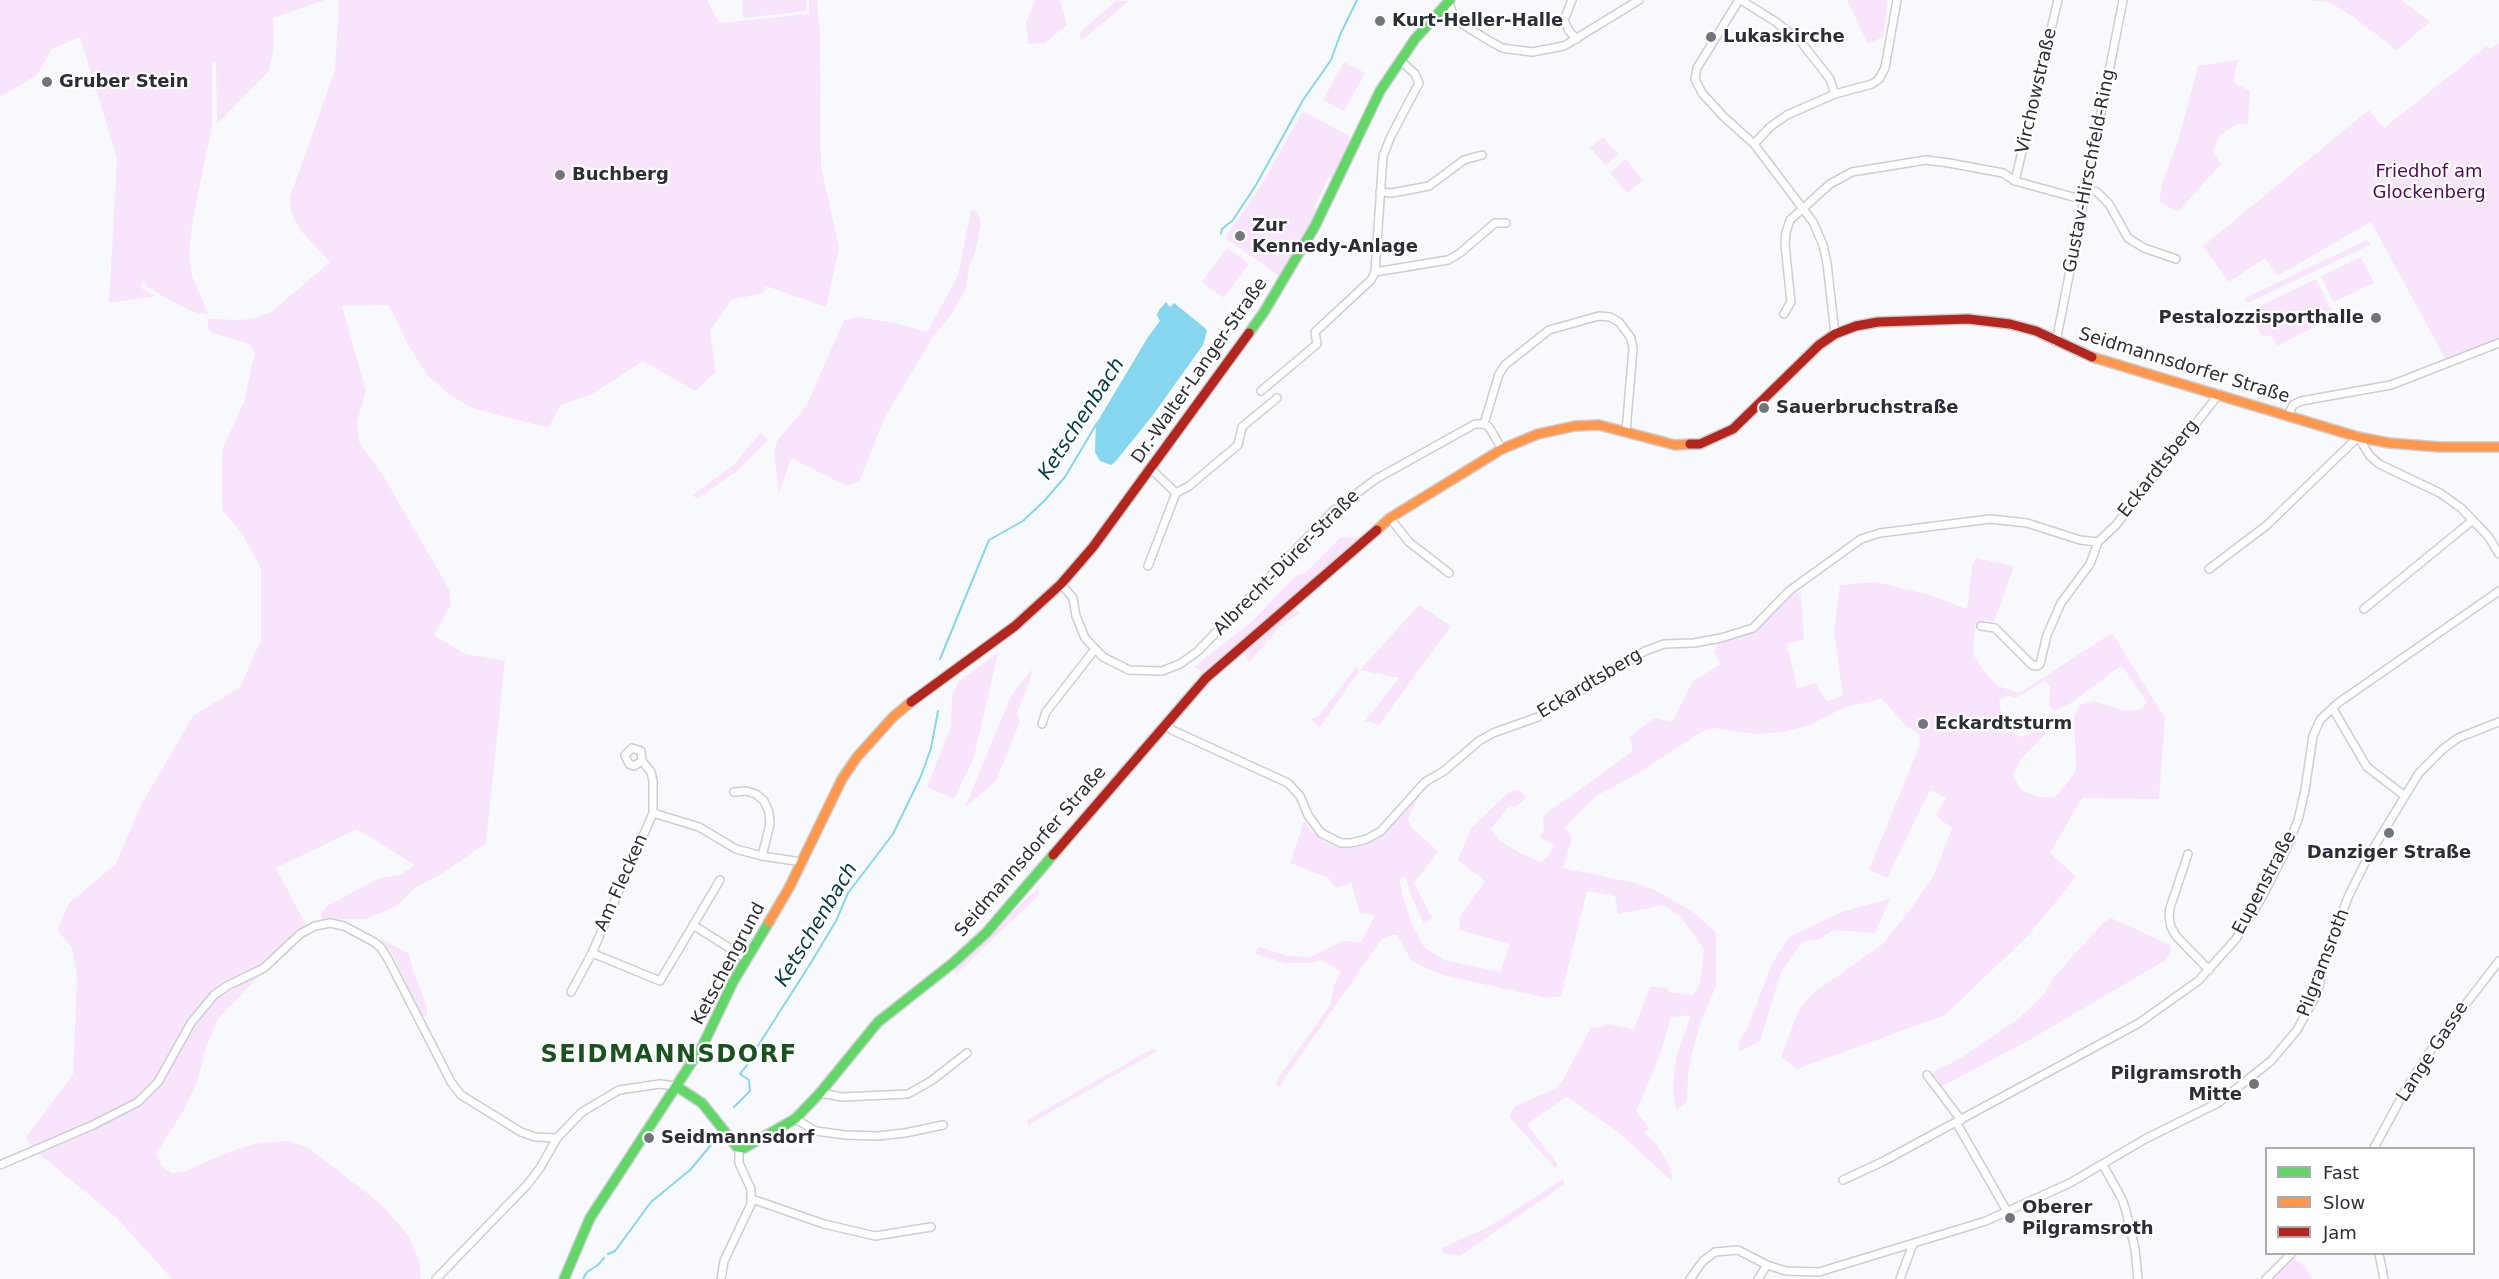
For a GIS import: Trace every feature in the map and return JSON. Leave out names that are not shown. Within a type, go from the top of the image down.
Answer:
[{"type":"street","points":[[1572,0],[1564,20],[1569,31],[1577,39]]},
{"type":"street","points":[[1449,1],[1453,14],[1462,24],[1502,48],[1517,51],[1542,51],[1564,46],[1639,0]]},
{"type":"street","points":[[1835,94],[1830,79],[1801,42],[1776,22],[1740,0],[1697,68],[1695,79],[1702,93],[1754,144],[1803,207],[1823,245],[1835,334]]},
{"type":"street","points":[[1754,144],[1770,127],[1787,115],[1835,94],[1872,84],[1879,79],[1885,68],[1897,0]]},
{"type":"street","name":"Virchowstraße","points":[[2015,182],[2058,0]]},
{"type":"street","name":"Gustav-Hirschfeld-Ring","points":[[2056,342],[2122,0]]},
{"type":"street","name":"Dr.-Walter-Langer-Straße","points":[[911,701],[1015,626],[1061,584],[1093,547],[1238,352],[1282,284],[1324,208],[1369,111],[1400,60],[1423,29],[1449,1]]},
{"type":"street","points":[[1261,391],[1317,344],[1315,332],[1368,284],[1375,272],[1383,156],[1390,136],[1419,83],[1415,74],[1400,60]]},
{"type":"street","points":[[1380,192],[1392,193],[1429,186],[1464,159],[1482,155]]},
{"type":"street","points":[[1784,314],[1791,302],[1785,232],[1790,220],[1830,184],[1852,172],[1926,160],[2003,173],[2015,182],[2084,200]]},
{"type":"street","points":[[2086,189],[2097,192],[2109,204],[2128,238],[2144,248],[2176,260]]},
{"type":"street","points":[[1375,272],[1448,260],[1460,253],[1495,223],[1506,223]]},
{"type":"street","points":[[1502,449],[1493,432],[1484,424],[1499,374],[1505,365],[1549,330],[1599,316],[1610,317],[1619,322],[1631,338],[1633,349],[1626,431]]},
{"type":"street","name":"Seidmannsdorfer Straße","points":[[739,1148],[748,1146],[795,1119],[820,1093],[878,1022],[986,933],[1206,678],[1390,518],[1502,449],[1538,434],[1575,426],[1599,425],[1675,445],[1700,444],[1722,436],[1749,415],[1819,345],[1835,334],[1856,326],[1878,322],[1968,319],[2010,324],[2036,331],[2099,361],[2219,394],[2358,437],[2389,443],[2440,447],[2499,447]]},
{"type":"street","points":[[2288,416],[2293,405],[2301,401],[2391,385],[2499,343]]},
{"type":"street","name":"Eckardtsberg","points":[[1981,626],[1995,628],[2032,665],[2039,665],[2047,635],[2061,603],[2090,564],[2098,542],[2116,525],[2219,394]]},
{"type":"street","points":[[1148,566],[1176,493],[1190,486],[1238,445],[1242,427],[1277,398]]},
{"type":"street","name":"Albrecht-Dürer-Straße","points":[[1061,584],[1071,593],[1082,631],[1095,650],[1112,663],[1140,672],[1162,671],[1180,664],[1198,651],[1262,583],[1346,500],[1419,454],[1475,424],[1484,424]]},
{"type":"street","points":[[2209,568],[2267,525],[2358,437],[2374,461],[2448,498],[2488,536],[2499,554]]},
{"type":"street","points":[[1151,469],[1176,493]]},
{"type":"street","points":[[1390,518],[1409,542],[1449,573]]},
{"type":"street","name":"Eckardtsberg","points":[[1166,723],[1172,730],[1288,783],[1300,796],[1308,815],[1321,833],[1341,843],[1351,843],[1381,831],[1425,782],[1444,771],[1479,741],[1546,712],[1645,651],[1664,644],[1721,638],[1753,627],[1789,591],[1861,539],[1880,533],[1990,519],[2027,523],[2080,540],[2098,542]]},
{"type":"street","points":[[2364,609],[2473,520]]},
{"type":"street","name":"Eupenstraße","points":[[1843,1180],[1959,1121],[2153,1015],[2209,970],[2249,920],[2286,850],[2298,820],[2313,736],[2320,720],[2336,706],[2499,591]]},
{"type":"street","points":[[1042,724],[1046,712],[1095,650]]},
{"type":"street","name":"Ketschengrund","points":[[564,1279],[572,1256],[597,1205],[703,1045],[733,982],[802,862],[843,779],[868,742],[911,701]]},
{"type":"street","points":[[2336,706],[2367,767],[2405,796]]},
{"type":"street","name":"Pilgramsroth","points":[[1690,1279],[1703,1261],[1715,1252],[1738,1250],[1767,1265],[1786,1271],[1820,1276],[2008,1213],[2103,1165],[2162,1129],[2218,1102],[2259,1071],[2289,1041],[2307,1013],[2317,993],[2330,944],[2349,895],[2419,773],[2443,749],[2458,738],[2499,722]]},
{"type":"street","points":[[642,761],[651,772],[653,781],[653,813],[699,827],[736,849],[762,856],[802,862]]},
{"type":"street","points":[[734,792],[746,791],[756,794],[764,801],[769,812],[770,824],[762,856]]},
{"type":"street","name":"Am Flecken","points":[[571,992],[592,953],[653,813]]},
{"type":"street","points":[[2188,854],[2169,917],[2176,936],[2209,970]]},
{"type":"street","name":"Am Flecken","points":[[592,953],[660,981],[720,880]]},
{"type":"street","points":[[0,1165],[93,1125],[138,1102],[158,1082],[191,1023],[214,995],[255,974],[300,934],[322,924],[330,923],[344,926],[381,948],[451,1082],[469,1102],[521,1132],[535,1137],[557,1137]]},
{"type":"street","points":[[693,925],[747,959]]},
{"type":"street","name":"Lange Gasse","points":[[2375,1147],[2435,1044],[2499,961]]},
{"type":"street","points":[[820,1093],[842,1097],[908,1094],[931,1081],[967,1053]]},
{"type":"street","points":[[1927,1075],[1959,1121],[2008,1213]]},
{"type":"street","points":[[436,1279],[526,1185],[540,1168],[557,1137],[582,1112],[620,1090],[660,1084],[676,1086],[702,1103],[731,1142],[739,1148],[739,1163],[749,1181],[752,1199],[750,1209],[724,1261],[721,1279]]},
{"type":"street","points":[[795,1119],[816,1131],[845,1135],[877,1136],[943,1125]]},
{"type":"street","points":[[2103,1165],[2126,1211],[2135,1249],[2138,1279]]},
{"type":"street","points":[[752,1199],[824,1224],[875,1236],[931,1227]]},
{"type":"street","points":[[1900,1279],[1913,1244]]},
{"type":"street","points":[[2266,1279],[2290,1255]]},
{"type":"street","points":[[2379,1255],[2384,1279]]},
{"type":"street","points":[[1758,1279],[1767,1265]]},
{"type":"green space","points":[[0,0],[325,0],[273,18],[274,47],[269,71],[217,124],[216,62],[212,62],[212,126],[193,218],[189,254],[192,276],[209,315],[193,312],[166,298],[146,286],[143,279],[141,288],[156,296],[109,303],[117,158],[80,37],[52,49],[37,75],[0,97]]},
{"type":"green space","points":[[339,0],[707,0],[719,23],[809,14],[809,0],[817,0],[820,32],[821,166],[839,248],[826,307],[766,286],[763,293],[731,300],[710,331],[716,372],[695,391],[643,361],[592,394],[561,405],[548,428],[472,408],[450,395],[426,374],[406,341],[389,305],[342,306],[366,391],[357,422],[359,442],[384,477],[449,589],[451,604],[434,635],[465,654],[505,661],[486,843],[443,873],[415,888],[395,907],[366,919],[321,920],[321,914],[327,906],[379,878],[400,875],[415,865],[357,829],[276,868],[307,927],[218,1019],[206,1047],[198,1079],[185,1108],[156,1154],[161,1165],[171,1173],[184,1172],[228,1152],[258,1143],[289,1141],[307,1147],[381,1204],[408,1235],[419,1260],[421,1279],[172,1279],[117,1218],[38,1153],[25,1138],[73,1075],[77,976],[72,948],[57,930],[69,903],[116,864],[140,807],[193,716],[240,687],[261,640],[261,569],[243,535],[222,510],[222,450],[244,402],[255,352],[250,344],[212,333],[208,329],[208,319],[241,320],[256,318],[271,312],[330,262],[300,230],[291,212],[290,197],[335,70]]},
{"type":"green space","points":[[742,0],[806,0],[807,11],[743,18]]},
{"type":"green space","points":[[1035,0],[1060,0],[1067,25],[1045,43],[1028,44],[1026,22]]},
{"type":"green space","points":[[1117,0],[1129,1],[1081,41],[1079,33]]},
{"type":"green space","points":[[1847,0],[1888,0],[1883,37],[1868,44]]},
{"type":"green space","points":[[2306,0],[2402,0],[2430,22],[2397,50],[2352,16],[2329,2]]},
{"type":"green space","name":"Friedhof am Glockenberg","points":[[2499,43],[2499,339],[2446,360],[2371,222],[2277,276],[2265,258],[2229,282],[2203,246],[2369,110],[2384,128],[2487,46],[2490,49]]},
{"type":"green space","points":[[2238,60],[2233,82],[2250,91],[2248,124],[2237,124],[2220,135],[2213,151],[2221,164],[2178,212],[2159,202],[2162,184],[2179,138],[2198,66]]},
{"type":"green space","points":[[1344,62],[1365,73],[1344,111],[1323,100]]},
{"type":"green space","points":[[1303,111],[1351,137],[1333,178],[1329,177],[1314,208],[1318,210],[1309,230],[1281,277],[1225,238],[1261,185]]},
{"type":"green space","points":[[1603,137],[1618,154],[1606,165],[1590,148]]},
{"type":"green space","points":[[1626,159],[1643,180],[1627,193],[1610,173]]},
{"type":"green space","points":[[971,210],[978,213],[981,223],[975,253],[969,266],[966,288],[953,312],[933,337],[885,417],[859,482],[847,486],[791,458],[779,494],[774,453],[777,441],[807,405],[844,320],[857,317],[895,323],[927,332],[958,276]]},
{"type":"green space","points":[[2367,240],[2370,245],[2248,303],[2245,298]]},
{"type":"green space","points":[[1227,248],[1249,264],[1224,298],[1202,282]]},
{"type":"green space","points":[[2361,257],[2374,283],[2333,302],[2321,276]]},
{"type":"green space","points":[[2316,279],[2334,317],[2277,346],[2272,337],[2260,335],[2250,311]]},
{"type":"green space","points":[[761,432],[768,440],[736,472],[697,499],[692,495],[734,465]]},
{"type":"green space","points":[[1341,537],[1361,538],[1203,672],[1194,667],[1251,622],[1296,576],[1305,573]]},
{"type":"green space","points":[[1976,558],[2014,566],[1994,622],[1986,620],[1975,625],[1973,654],[1998,686],[2019,693],[2112,633],[2165,718],[2159,799],[2082,798],[2050,853],[2076,877],[2026,938],[1945,1015],[1797,1069],[1781,1057],[1799,1009],[1812,994],[1884,943],[1912,907],[1934,875],[1952,828],[1936,816],[1946,798],[1930,790],[1887,878],[1869,870],[1920,744],[1919,734],[1906,726],[1882,699],[1845,707],[1810,725],[1783,732],[1756,734],[1714,728],[1703,731],[1632,777],[1596,796],[1565,827],[1571,836],[1571,842],[1563,868],[1653,889],[1693,912],[1716,933],[1716,986],[1701,1022],[1693,1050],[1688,1074],[1687,1102],[1676,1110],[1673,1087],[1676,1057],[1691,1015],[1671,1017],[1660,1055],[1636,1112],[1650,1129],[1644,1132],[1657,1145],[1671,1168],[1672,1181],[1618,1132],[1567,1097],[1527,1124],[1558,1165],[1555,1168],[1509,1117],[1514,1107],[1556,1088],[1563,1080],[1591,1027],[1599,1028],[1606,1024],[1634,1029],[1650,987],[1669,988],[1668,992],[1693,995],[1700,984],[1704,949],[1680,916],[1664,905],[1618,914],[1615,896],[1587,891],[1561,996],[1547,998],[1446,976],[1428,969],[1412,961],[1397,935],[1391,935],[1381,940],[1280,1088],[1276,1083],[1330,1005],[1334,985],[1341,972],[1322,960],[1309,963],[1285,963],[1255,954],[1259,947],[1288,956],[1310,957],[1343,941],[1361,942],[1375,915],[1360,913],[1351,883],[1336,888],[1328,878],[1290,863],[1304,821],[1324,841],[1338,847],[1354,846],[1371,840],[1389,827],[1422,788],[1408,819],[1413,829],[1438,851],[1414,883],[1432,918],[1424,924],[1410,893],[1406,876],[1399,878],[1413,926],[1424,947],[1444,960],[1500,972],[1510,944],[1459,930],[1460,916],[1485,881],[1458,860],[1471,828],[1509,792],[1519,790],[1526,798],[1514,808],[1510,805],[1491,829],[1500,841],[1541,862],[1548,856],[1554,845],[1539,837],[1544,830],[1543,816],[1633,751],[1629,737],[1654,718],[1672,722],[1693,681],[1721,664],[1714,652],[1719,640],[1763,625],[1789,592],[1801,593],[1804,640],[1787,644],[1797,688],[1815,683],[1827,701],[1843,696],[1834,631],[1840,585],[1876,582],[1930,595],[1967,609],[1972,567]],"holes":[[[2119,667],[2124,669],[2147,702],[2142,709],[2124,711],[2094,701],[2080,705],[2074,716],[2076,770],[2068,782],[2054,798],[2039,797],[2021,790],[2013,775],[2021,759],[2053,726],[2020,737],[2004,728],[1999,700],[2008,696],[2016,698],[2044,681],[2050,687],[2049,704],[2054,711],[2071,703]]]},
{"type":"green space","points":[[1419,605],[1451,626],[1379,725],[1365,721],[1399,678],[1360,670]]},
{"type":"green space","points":[[1294,608],[1300,613],[1279,627],[1249,663],[1245,653]]},
{"type":"green space","points":[[998,653],[974,757],[954,799],[927,787],[951,726],[952,695],[959,681]]},
{"type":"green space","points":[[1356,667],[1360,670],[1320,727],[1310,719],[1318,717]]},
{"type":"green space","points":[[1032,669],[1030,681],[1017,713],[1020,722],[996,781],[965,807],[1011,696]]},
{"type":"green space","points":[[1038,888],[1040,894],[956,974],[952,969]]},
{"type":"green space","points":[[1890,899],[1875,933],[1833,930],[1820,939],[1802,942],[1781,972],[1760,1041],[1739,1052],[1739,1042],[1747,1029],[1772,964],[1789,937],[1844,911]]},
{"type":"green space","points":[[2111,918],[2170,945],[2171,952],[2166,960],[2031,1039],[1941,1087],[1932,1078],[1933,1072],[1959,1059],[2018,1019],[2045,993],[2052,979],[2104,922]]},
{"type":"green space","points":[[380,938],[409,954],[427,1007],[427,1016],[422,1016],[391,951],[379,942]]},
{"type":"green space","points":[[1154,1048],[1157,1051],[1028,1125],[1027,1120]]},
{"type":"green space","points":[[1563,1179],[1565,1184],[1460,1256],[1443,1253],[1442,1248],[1490,1226]]},
{"type":"green space","points":[[2292,1257],[2304,1266],[2313,1279],[2270,1279]]},
{"type":"water","points":[[1166,302],[1170,307],[1174,303],[1205,328],[1207,331],[1203,345],[1153,415],[1115,462],[1111,465],[1100,461],[1095,452],[1096,424],[1160,321],[1157,315]]},
{"type":"waterway","name":"Ketschenbach","points":[[1221,234],[1222,229],[1233,220],[1256,185],[1303,100],[1331,60],[1357,0]]},
{"type":"waterway","name":"Ketschenbach","points":[[940,659],[989,540],[1023,521],[1045,500],[1065,477],[1097,423]]},
{"type":"waterway","name":"Ketschenbach","points":[[734,1107],[750,1091],[749,1080],[740,1074],[757,1052],[756,1049],[836,921],[848,893],[893,834],[921,776],[931,748],[938,711]]},
{"type":"waterway","name":"Ketschenbach","points":[[608,1254],[615,1251],[651,1202],[690,1170],[711,1145],[716,1134]]},
{"type":"waterway","name":"Ketschenbach","points":[[583,1279],[587,1272],[604,1258]]},
{"type":"traffic: fast","points":[[1249,333],[1315,226],[1380,91],[1415,39],[1450,0]]},
{"type":"traffic: fast","points":[[676,1086],[702,1103],[737,1147],[744,1148],[795,1119],[820,1093],[878,1022],[953,963],[986,933],[1053,855]]},
{"type":"traffic: fast","points":[[564,1279],[590,1218],[703,1045],[733,982],[769,922]]},
{"type":"traffic: slow","points":[[2092,357],[2358,437],[2389,443],[2440,447],[2499,447]]},
{"type":"traffic: slow","points":[[1377,530],[1390,518],[1502,449],[1538,434],[1575,426],[1599,425],[1675,445],[1690,444]]},
{"type":"traffic: slow","points":[[769,922],[789,888],[842,779],[857,757],[893,717],[911,702]]},
{"type":"traffic: jam","points":[[1690,444],[1700,444],[1733,429],[1819,345],[1835,334],[1856,326],[1878,322],[1968,319],[2010,324],[2036,331],[2092,357]]},
{"type":"traffic: jam","points":[[911,702],[1015,626],[1061,584],[1093,547],[1249,333]]},
{"type":"traffic: jam","points":[[1053,855],[1206,678],[1377,530]]},
{"type":"place","name":"Kurt-Heller-Halle","points":[[1380,21]]},
{"type":"place","name":"Lukaskirche","points":[[1711,37]]},
{"type":"place","name":"Gruber Stein","points":[[47,82]]},
{"type":"place","name":"Buchberg","points":[[560,175]]},
{"type":"place","name":"Zur Kennedy-Anlage","points":[[1240,236]]},
{"type":"place","name":"Pestalozzisporthalle","points":[[2376,318]]},
{"type":"place","name":"Sauerbruchstraße","points":[[1764,408]]},
{"type":"place","name":"Eckardtsturm","points":[[1923,724]]},
{"type":"place","name":"Danziger Straße","points":[[2389,833]]},
{"type":"place","name":"Pilgramsroth Mitte","points":[[2254,1084]]},
{"type":"place","name":"Seidmannsdorf","points":[[649,1138]]},
{"type":"place","name":"Oberer Pilgramsroth","points":[[2010,1218]]},
{"type":"district","name":"SEIDMANNSDORF","points":[[669,1056]]}]
